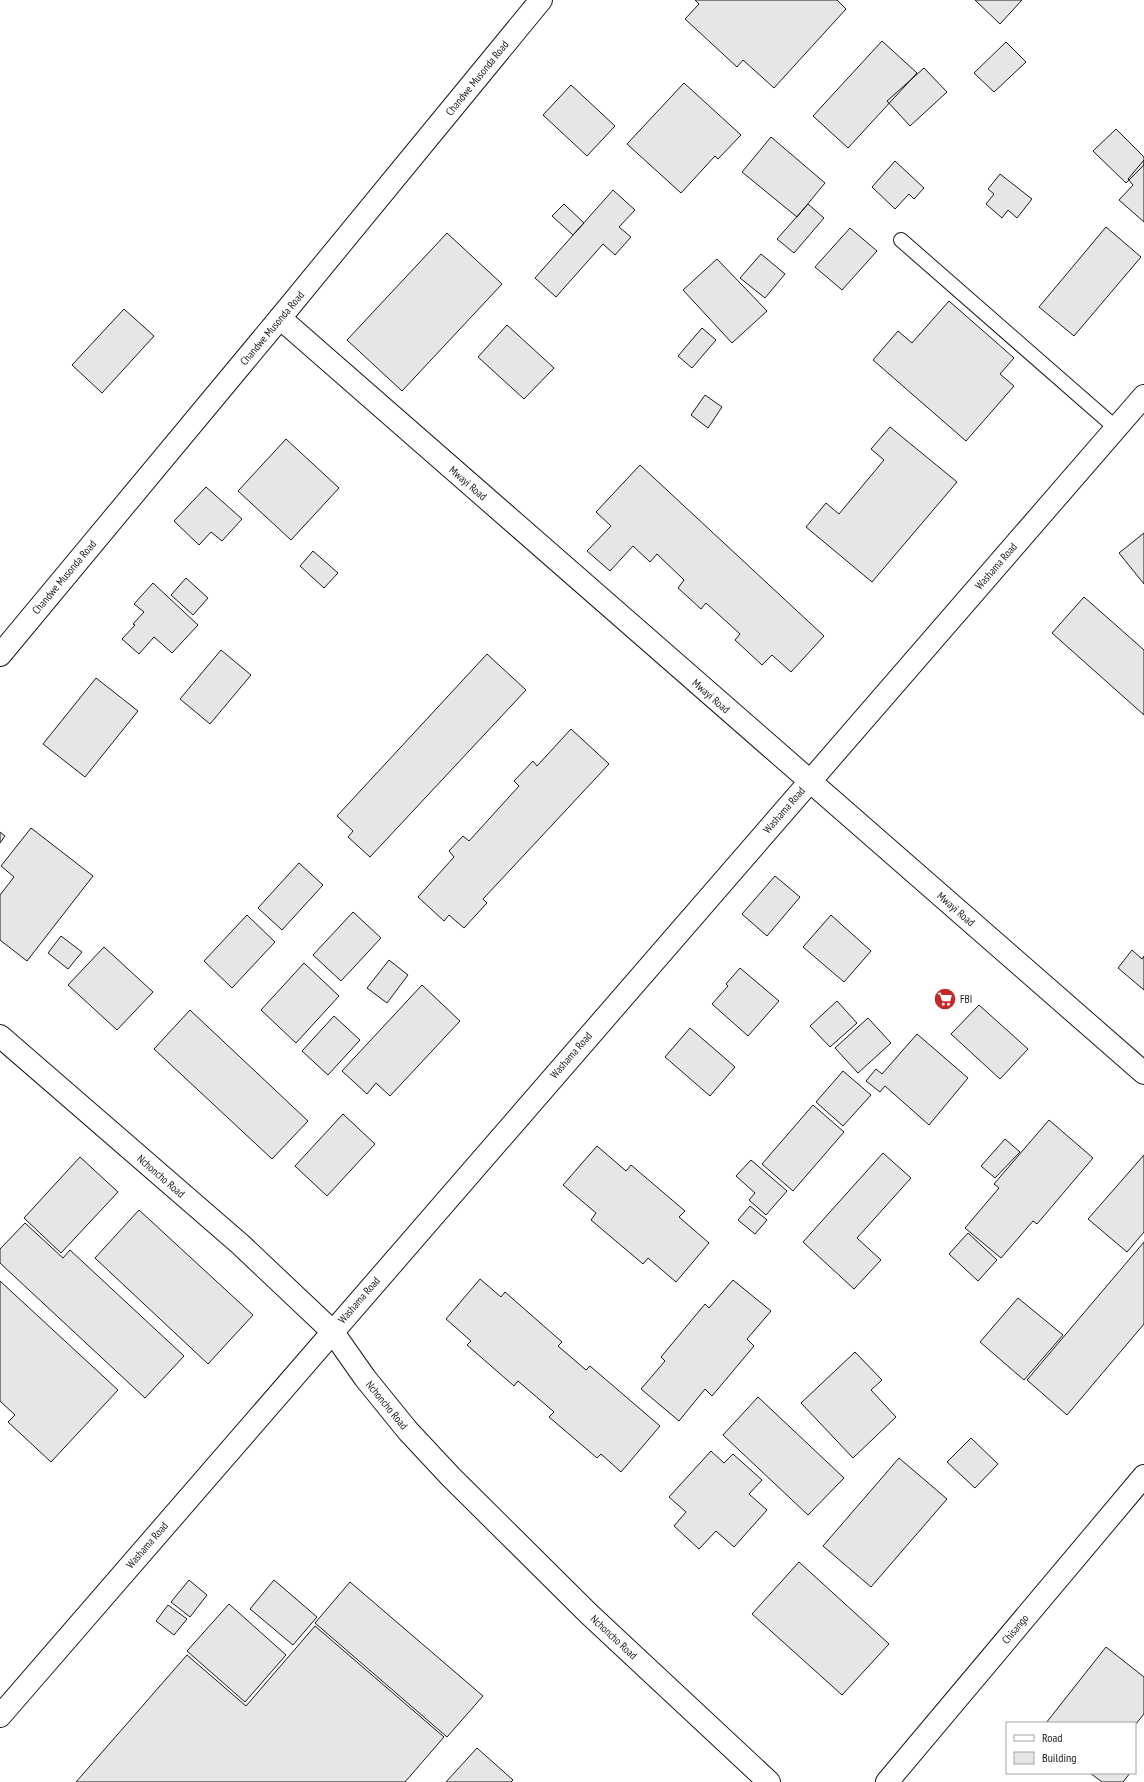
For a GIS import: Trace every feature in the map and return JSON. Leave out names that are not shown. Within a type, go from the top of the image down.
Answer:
[{"type":"street","name":"Chandwe Musonda Road","points":[[0,655],[280,318],[541,0]]},
{"type":"street","name":"Mwayi Road","points":[[280,318],[809,782],[1144,1073]]},
{"type":"street","name":"Washama Road","points":[[0,1716],[332,1331],[1144,396]]},
{"type":"street","name":"Nchoncho Road","points":[[0,1036],[240,1244],[332,1331],[365,1378],[408,1431],[451,1477],[589,1614],[769,1782]]},
{"type":"street","name":"Chisango","points":[[887,1782],[1144,1476]]},
{"type":"lane","points":[[901,240],[1116,428]]},
{"type":"building","points":[[695,0],[837,0],[846,9],[774,88],[743,60],[737,67],[685,19],[699,4]]},
{"type":"building","points":[[975,0],[1022,0],[1000,24]]},
{"type":"building","points":[[882,41],[917,73],[848,148],[813,116]]},
{"type":"building","points":[[1006,42],[1026,62],[994,92],[974,73]]},
{"type":"building","points":[[924,68],[947,92],[910,126],[887,101]]},
{"type":"building","points":[[684,83],[741,135],[718,159],[715,156],[681,193],[627,144]]},
{"type":"building","points":[[571,85],[615,126],[587,156],[543,115]]},
{"type":"building","points":[[1116,129],[1144,157],[1144,165],[1126,183],[1093,151]]},
{"type":"building","points":[[771,137],[825,183],[797,217],[742,172]]},
{"type":"building","points":[[1144,160],[1144,222],[1119,200],[1133,185],[1128,179]]},
{"type":"building","points":[[895,161],[924,188],[914,199],[909,194],[895,209],[872,187]]},
{"type":"building","points":[[1000,174],[1032,199],[1017,218],[1008,210],[1002,218],[986,204],[994,194],[988,189]]},
{"type":"building","points":[[613,190],[635,210],[619,227],[631,237],[615,255],[603,244],[556,297],[535,278]]},
{"type":"building","points":[[564,204],[584,223],[573,235],[552,216]]},
{"type":"building","points":[[808,204],[824,218],[794,253],[777,239]]},
{"type":"building","points":[[1106,227],[1141,257],[1074,336],[1039,307]]},
{"type":"building","points":[[850,228],[877,251],[842,290],[815,267]]},
{"type":"building","points":[[447,233],[502,284],[402,391],[347,340]]},
{"type":"building","points":[[761,254],[785,274],[765,298],[740,278]]},
{"type":"building","points":[[717,259],[767,311],[732,343],[683,290]]},
{"type":"building","points":[[949,301],[1014,358],[1000,374],[1014,386],[966,441],[873,360],[898,331],[912,343]]},
{"type":"building","points":[[124,309],[154,336],[102,393],[72,365]]},
{"type":"building","points":[[507,325],[554,368],[524,399],[478,357]]},
{"type":"building","points":[[702,328],[716,340],[692,368],[678,356]]},
{"type":"building","points":[[705,395],[722,407],[708,428],[691,415]]},
{"type":"building","points":[[890,427],[957,482],[872,582],[806,527],[826,503],[839,514],[884,460],[871,449]]},
{"type":"building","points":[[286,439],[339,488],[291,540],[238,491]]},
{"type":"building","points":[[640,465],[824,636],[791,672],[772,655],[762,665],[735,640],[740,634],[706,603],[701,609],[678,588],[684,580],[657,554],[650,562],[633,546],[610,571],[587,551],[611,526],[596,512]]},
{"type":"building","points":[[206,487],[242,519],[222,541],[211,532],[199,545],[174,521]]},
{"type":"building","points":[[1144,533],[1144,584],[1119,553]]},
{"type":"building","points":[[313,551],[338,573],[324,588],[300,566]]},
{"type":"building","points":[[186,578],[208,598],[193,615],[171,595]]},
{"type":"building","points":[[153,583],[198,625],[172,653],[154,637],[139,654],[122,639],[135,625],[133,624],[144,612],[134,604]]},
{"type":"building","points":[[1084,597],[1144,650],[1144,715],[1052,633]]},
{"type":"building","points":[[221,650],[251,675],[210,724],[180,699]]},
{"type":"building","points":[[487,654],[526,690],[370,857],[348,837],[353,831],[337,816]]},
{"type":"building","points":[[96,678],[138,711],[85,777],[43,744]]},
{"type":"building","points":[[571,729],[609,764],[483,899],[487,903],[464,928],[449,915],[444,921],[418,897],[454,857],[449,851],[463,836],[469,841],[519,786],[514,781],[533,761],[537,766]]},
{"type":"building","points":[[31,828],[93,876],[27,961],[0,940],[0,895],[14,877],[1,866]]},
{"type":"building","points":[[0,832],[5,836],[0,843]]},
{"type":"building","points":[[299,863],[323,885],[282,930],[258,908]]},
{"type":"building","points":[[775,876],[800,897],[767,936],[742,914]]},
{"type":"building","points":[[353,912],[381,938],[341,981],[313,955]]},
{"type":"building","points":[[247,915],[275,942],[232,988],[204,961]]},
{"type":"building","points":[[831,915],[871,951],[844,982],[803,947]]},
{"type":"building","points":[[61,936],[82,952],[68,969],[48,953]]},
{"type":"building","points":[[104,947],[153,992],[117,1030],[68,985]]},
{"type":"building","points":[[1132,950],[1142,959],[1144,956],[1144,990],[1118,968]]},
{"type":"building","points":[[389,960],[408,975],[387,1003],[367,988]]},
{"type":"building","points":[[304,963],[339,996],[296,1043],[261,1010]]},
{"type":"building","points":[[740,968],[779,1001],[748,1036],[712,1004],[728,986],[726,984]]},
{"type":"building","points":[[422,985],[460,1021],[390,1096],[376,1083],[367,1094],[342,1071]]},
{"type":"building","points":[[837,1001],[857,1023],[830,1047],[810,1026]]},
{"type":"building","points":[[979,1005],[1028,1049],[1000,1079],[951,1034]]},
{"type":"building","points":[[190,1010],[308,1121],[272,1159],[154,1049]]},
{"type":"building","points":[[334,1016],[360,1040],[328,1075],[302,1051]]},
{"type":"building","points":[[868,1018],[891,1043],[858,1073],[835,1048]]},
{"type":"building","points":[[690,1028],[735,1067],[710,1096],[665,1057]]},
{"type":"building","points":[[917,1034],[968,1078],[929,1125],[885,1086],[880,1092],[866,1081],[876,1069],[882,1074]]},
{"type":"building","points":[[843,1071],[871,1095],[843,1126],[816,1102]]},
{"type":"building","points":[[813,1105],[844,1132],[793,1191],[762,1164]]},
{"type":"building","points":[[343,1114],[375,1144],[327,1196],[295,1166]]},
{"type":"building","points":[[1049,1120],[1093,1158],[1037,1224],[1033,1221],[1001,1258],[965,1228],[999,1188],[994,1184]]},
{"type":"building","points":[[1005,1139],[1020,1152],[995,1178],[981,1166]]},
{"type":"building","points":[[597,1146],[626,1171],[631,1165],[685,1211],[679,1217],[709,1243],[676,1282],[648,1258],[643,1264],[591,1220],[596,1213],[563,1185]]},
{"type":"building","points":[[883,1153],[911,1178],[857,1238],[881,1260],[854,1289],[803,1242]]},
{"type":"building","points":[[1144,1155],[1144,1232],[1127,1252],[1088,1219]]},
{"type":"building","points":[[80,1157],[118,1192],[61,1253],[24,1218]]},
{"type":"building","points":[[751,1160],[787,1191],[766,1215],[749,1200],[755,1193],[736,1176]]},
{"type":"building","points":[[750,1206],[767,1220],[755,1234],[738,1220]]},
{"type":"building","points":[[139,1210],[253,1315],[208,1364],[95,1258]]},
{"type":"building","points":[[25,1223],[63,1258],[70,1250],[184,1356],[145,1398],[0,1263],[0,1249]]},
{"type":"building","points":[[968,1233],[997,1260],[978,1281],[949,1254]]},
{"type":"building","points":[[1144,1242],[1144,1324],[1067,1415],[1027,1380]]},
{"type":"building","points":[[480,1279],[501,1297],[505,1292],[562,1342],[558,1346],[586,1370],[590,1366],[660,1426],[621,1472],[601,1454],[597,1458],[549,1417],[554,1412],[518,1381],[514,1386],[467,1345],[471,1341],[446,1319]]},
{"type":"building","points":[[733,1280],[771,1311],[747,1339],[754,1346],[712,1396],[705,1389],[679,1421],[641,1389],[665,1361],[661,1357],[705,1304],[709,1308]]},
{"type":"building","points":[[0,1281],[118,1390],[51,1462],[8,1422],[15,1415],[0,1401]]},
{"type":"building","points":[[1018,1298],[1063,1335],[1024,1380],[980,1342]]},
{"type":"building","points":[[855,1352],[882,1380],[871,1390],[896,1417],[853,1458],[801,1403]]},
{"type":"building","points":[[758,1397],[844,1478],[808,1515],[723,1435]]},
{"type":"building","points":[[971,1438],[998,1464],[975,1488],[947,1462]]},
{"type":"building","points":[[711,1451],[724,1463],[733,1454],[762,1480],[749,1494],[767,1510],[734,1547],[716,1531],[699,1549],[674,1526],[686,1512],[669,1497]]},
{"type":"building","points":[[899,1458],[947,1499],[871,1587],[823,1546]]},
{"type":"building","points":[[799,1562],[889,1644],[842,1695],[752,1614]]},
{"type":"building","points":[[189,1580],[207,1595],[190,1617],[171,1602]]},
{"type":"building","points":[[274,1580],[317,1617],[293,1645],[250,1609]]},
{"type":"building","points":[[350,1582],[483,1696],[447,1737],[315,1623]]},
{"type":"building","points":[[229,1604],[286,1655],[245,1702],[187,1651]]},
{"type":"building","points":[[168,1605],[187,1619],[174,1635],[156,1621]]},
{"type":"building","points":[[315,1626],[444,1737],[405,1782],[76,1782],[187,1655],[246,1706]]},
{"type":"building","points":[[1106,1647],[1144,1677],[1144,1714],[1136,1724],[1136,1722],[1047,1722]]},
{"type":"building","points":[[477,1748],[513,1780],[511,1782],[446,1782]]},
{"type":"building","points":[[1091,1774],[1129,1774],[1123,1782],[1102,1782]]},
{"type":"place","name":"FBI","points":[[945,999]]}]
